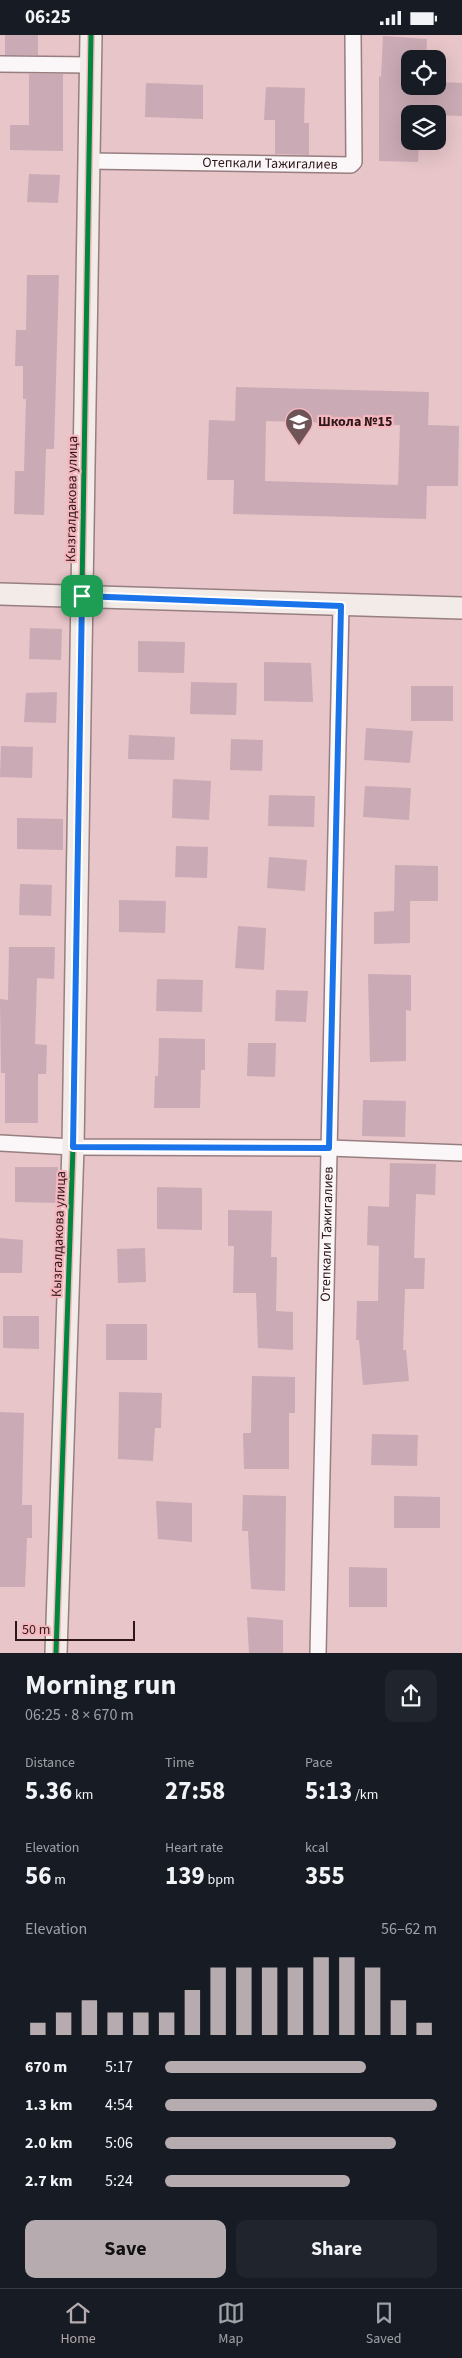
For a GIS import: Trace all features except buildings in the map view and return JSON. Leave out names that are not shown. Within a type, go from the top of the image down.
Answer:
[{"type":"street","name":"Кызгалдакова улица","points":[[56,1653],[73,1147],[91,35]]},
{"type":"street","name":"Отепкали Тажигалиев","points":[[89,161],[351,165],[354,162],[353,35]]},
{"type":"street","points":[[0,64],[91,65]]},
{"type":"street","points":[[0,595],[462,609]]},
{"type":"street","name":"Отепкали Тажигалиев","points":[[318,1653],[341,606]]},
{"type":"street","points":[[0,1143],[73,1147],[329,1148],[462,1153]]},
{"type":"cycle path","points":[[56,1653],[73,1147],[91,35]]},
{"type":"place","name":"Школа №15","points":[[299,446]]},
{"type":"route","points":[[82,596],[341,606],[329,1148],[73,1147],[82,596]]}]
